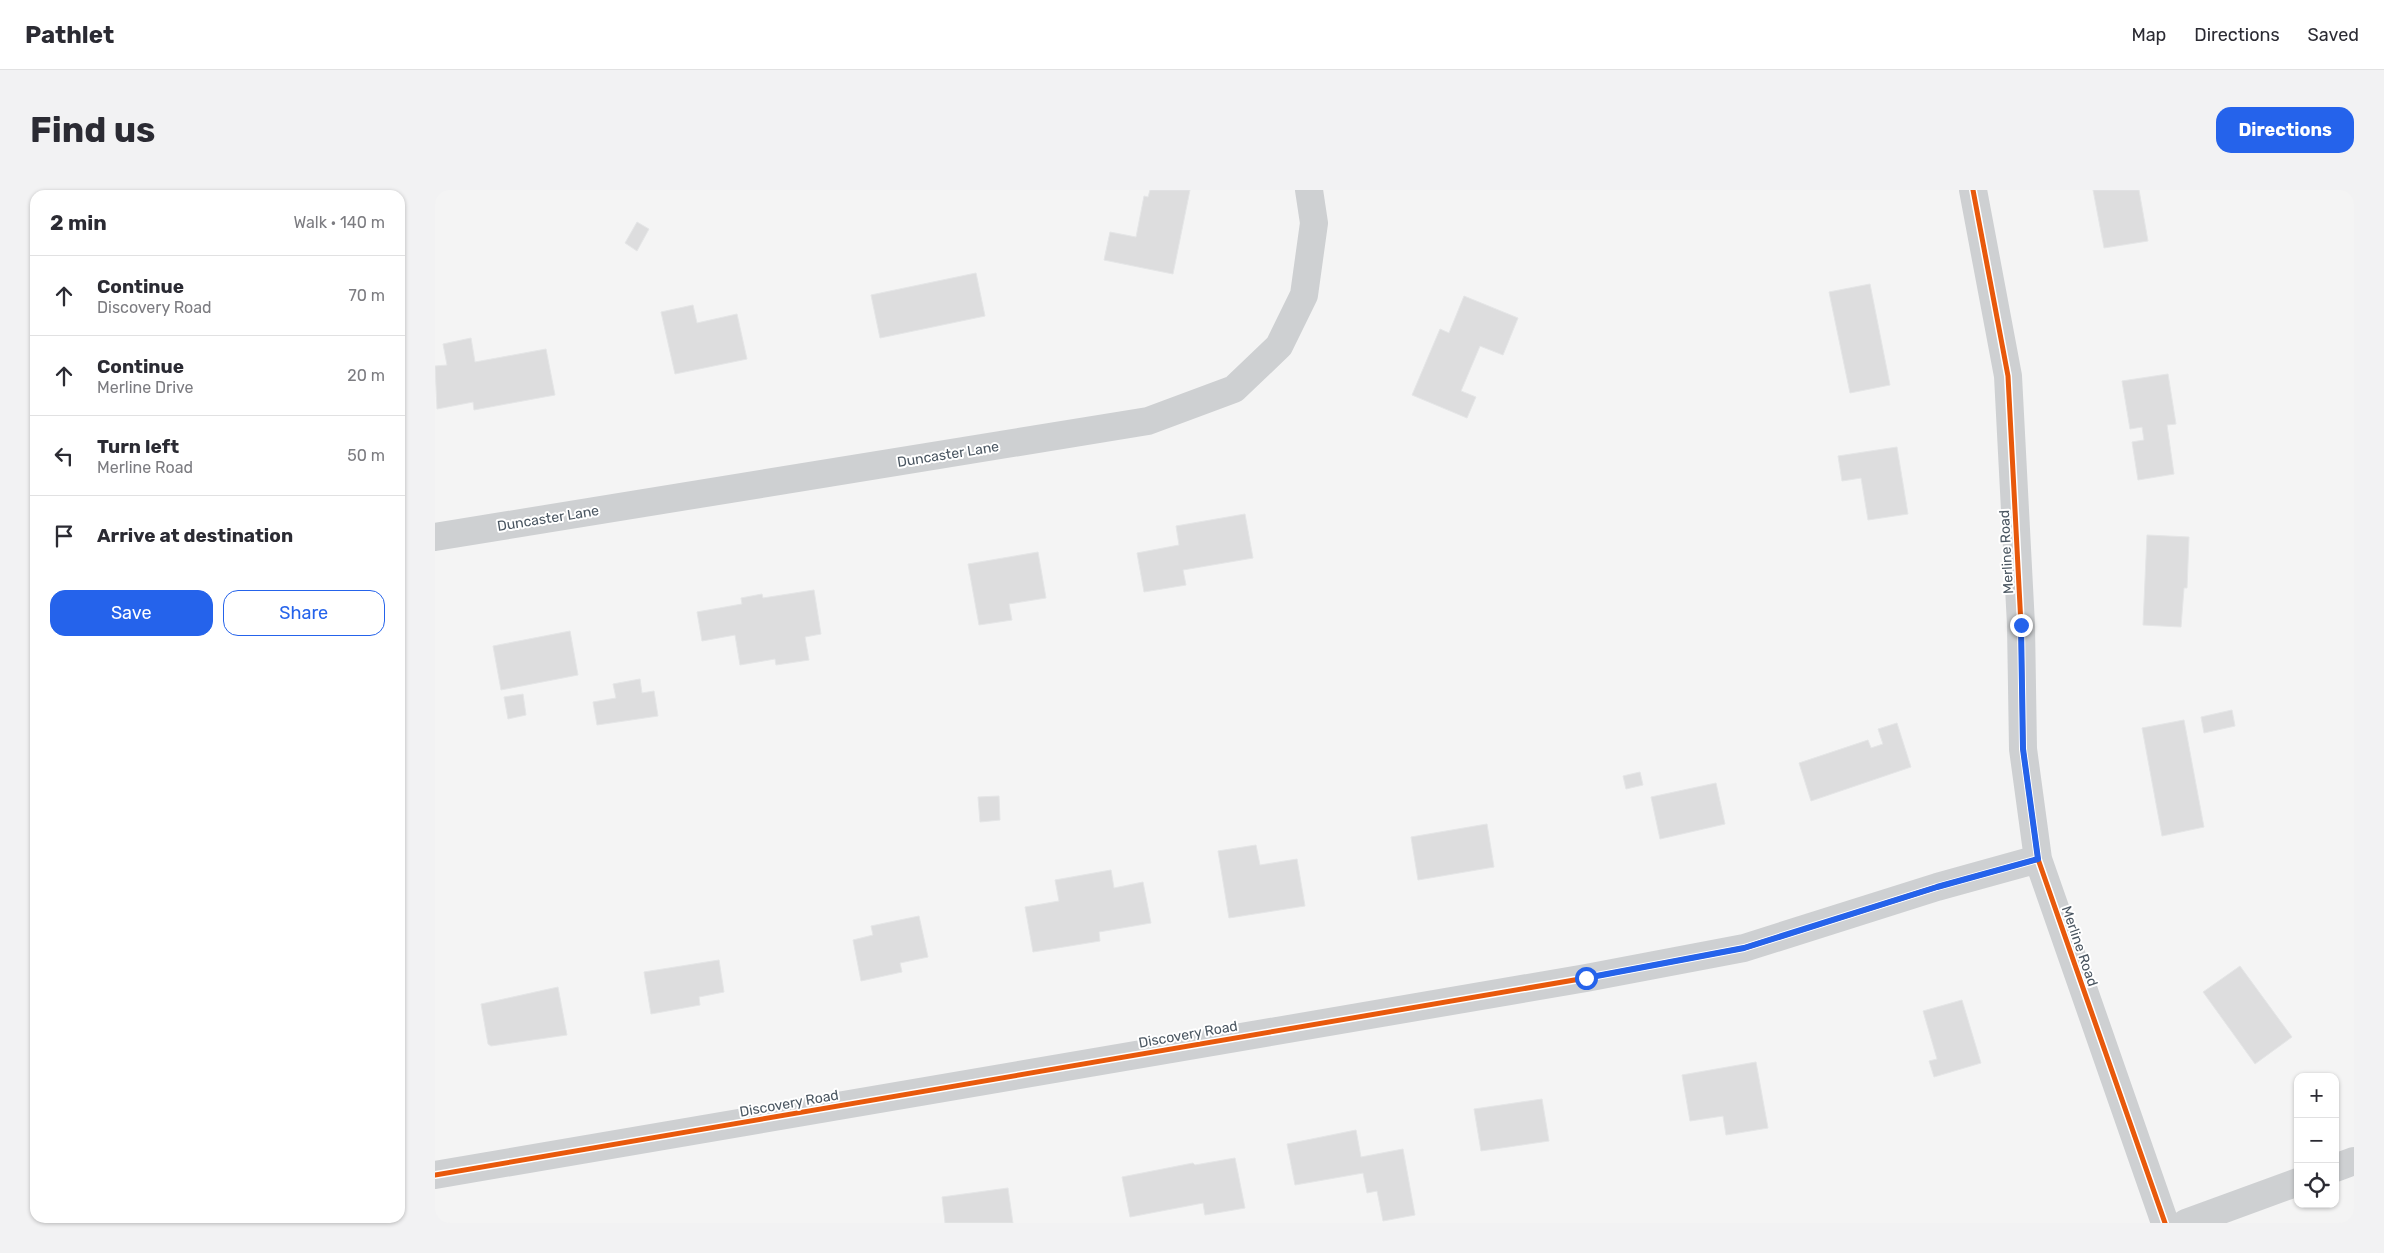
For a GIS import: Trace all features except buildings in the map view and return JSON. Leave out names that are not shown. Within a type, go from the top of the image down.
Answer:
[{"type":"street","name":"Duncaster Lane","points":[[435,537],[1149,421],[1225,392],[1234,388],[1279,346],[1304,295],[1314,223],[1309,190]]},
{"type":"street","name":"Merline Road","points":[[1973,190],[2008,376],[2021,625],[2023,749],[2038,859],[2165,1223]]},
{"type":"street","name":"Discovery Road","points":[[435,1175],[1586,978],[1744,948],[1937,887],[2038,859]]},
{"type":"street","points":[[2339,1167],[2354,1161]]},
{"type":"street","points":[[2186,1223],[2294,1183]]},
{"type":"cycle path","points":[[1973,190],[2008,376],[2021,625],[2023,749],[2038,859],[2165,1223]]},
{"type":"cycle path","points":[[435,1175],[1586,978],[1744,948],[1937,887],[2038,859]]},
{"type":"route","points":[[1586,978],[1744,948],[1937,887],[2038,859],[2023,749],[2021,625]]}]
